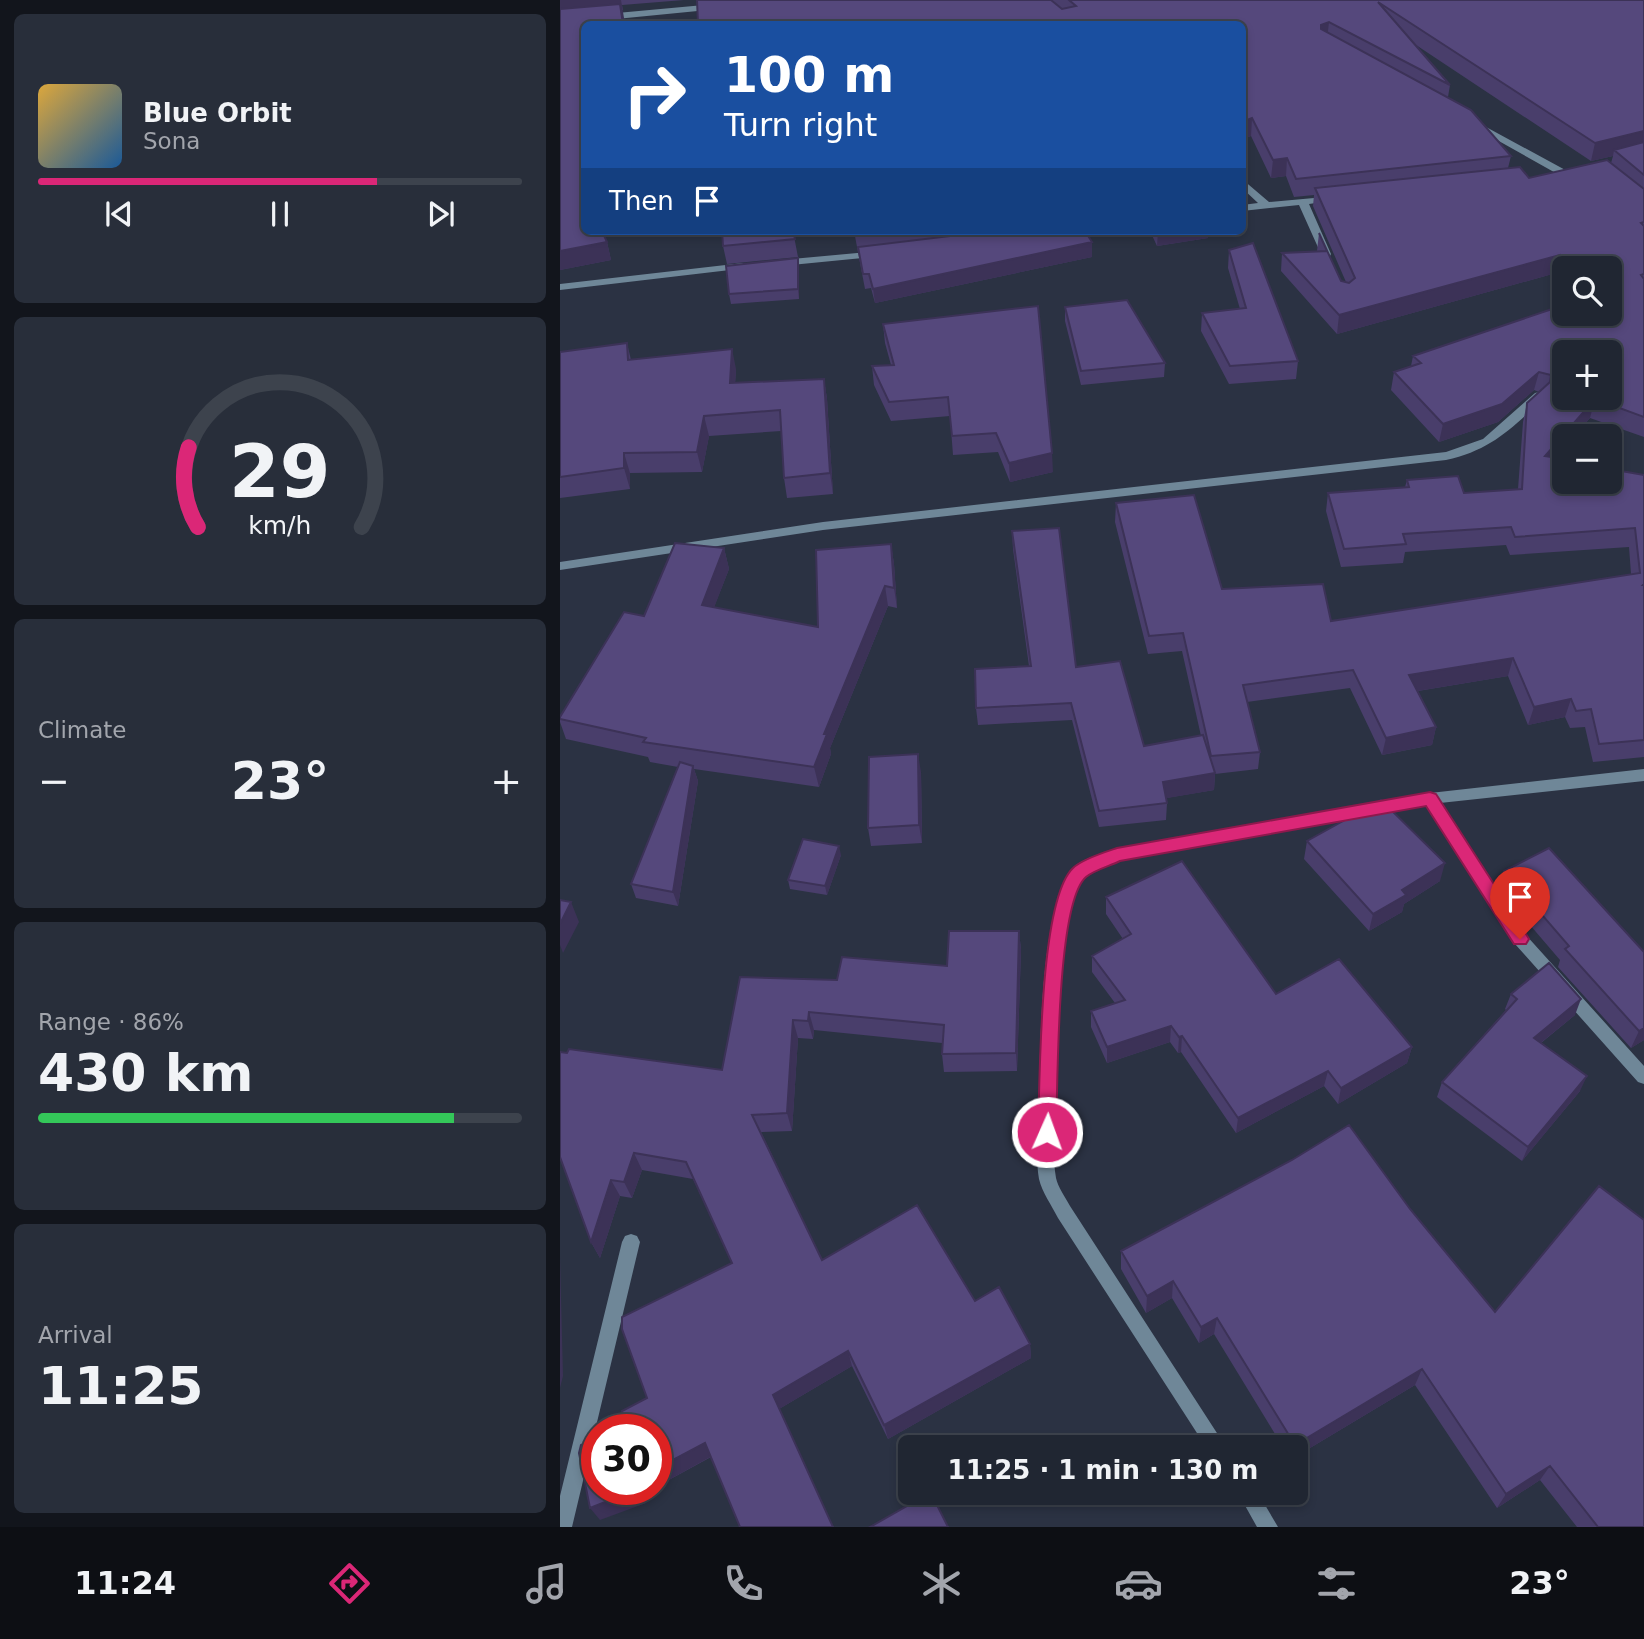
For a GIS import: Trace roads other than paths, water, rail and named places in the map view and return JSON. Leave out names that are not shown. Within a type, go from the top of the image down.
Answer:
[{"type":"street","points":[[598,18],[724,5]]},
{"type":"street","points":[[1466,120],[1571,173],[1540,176]]},
{"type":"street","points":[[1246,186],[1266,205]]},
{"type":"street","points":[[1246,208],[1342,197]]},
{"type":"street","points":[[1303,201],[1329,261]]},
{"type":"street","points":[[771,264],[890,253]]},
{"type":"street","points":[[560,287],[758,265]]},
{"type":"street","points":[[560,566],[837,524],[1472,452],[1486,444],[1539,396]]},
{"type":"street","points":[[1209,1435],[1064,1212],[1048,1182],[1046,1159],[1052,1000],[1061,909],[1079,873],[1117,855],[1430,799],[1644,775]]},
{"type":"street","points":[[1430,799],[1520,939],[1644,1077]]},
{"type":"street","points":[[562,1527],[631,1242]]},
{"type":"street","points":[[1254,1505],[1268,1527]]}]
